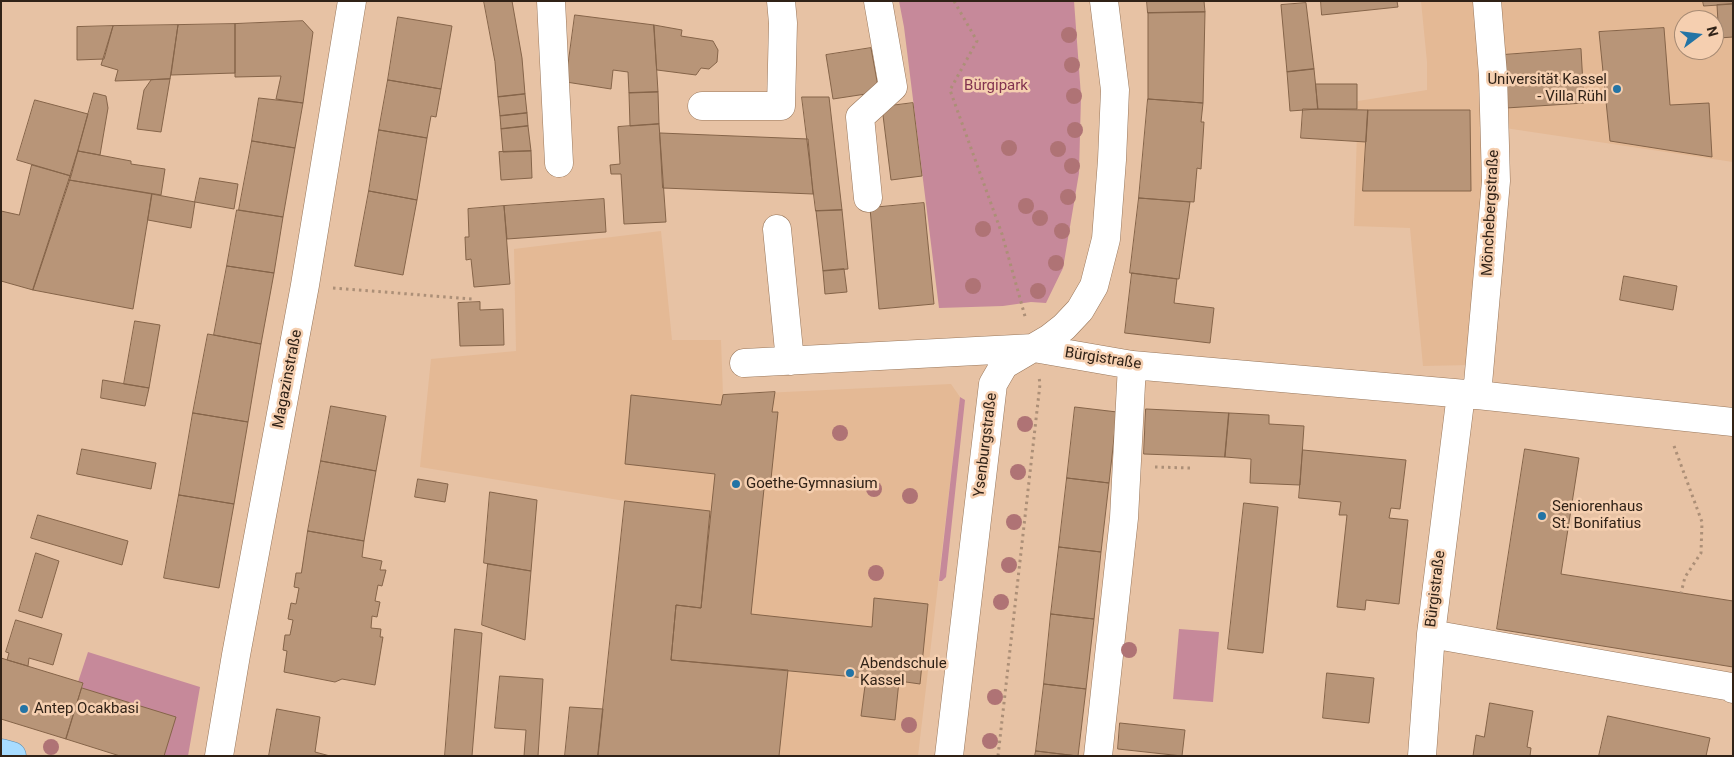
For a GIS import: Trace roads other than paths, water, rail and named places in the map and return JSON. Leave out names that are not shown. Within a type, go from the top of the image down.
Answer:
[{"type":"main road","points":[[1,752],[12,756]]},
{"type":"street","name":"Magazinstraße","points":[[219,756],[305,285],[352,1]]},
{"type":"street","points":[[551,1],[559,163]]},
{"type":"street","points":[[702,106],[781,106],[784,23],[781,1]]},
{"type":"street","points":[[868,198],[860,117],[893,87],[878,1]]},
{"type":"street","name":"Ysenburgstraße","points":[[949,756],[993,384],[1004,365],[1034,348],[1064,327],[1080,310],[1094,286],[1106,239],[1115,90],[1104,1]]},
{"type":"street","name":"Mönchebergstraße","points":[[1469,394],[1496,181],[1494,75],[1487,1]]},
{"type":"street","points":[[776,229],[790,361]]},
{"type":"street","name":"Bürgistraße","points":[[744,363],[1034,348],[1132,366],[1469,394],[1733,422]]},
{"type":"street","points":[[1098,756],[1124,518],[1132,366]]},
{"type":"street","name":"Bürgistraße","points":[[1422,756],[1431,634],[1469,394]]},
{"type":"street","points":[[1431,634],[1732,687],[1733,689]]},
{"type":"place","name":"Universität Kassel - Villa Rühl","points":[[1617,89]]},
{"type":"place","name":"Goethe-Gymnasium","points":[[736,484]]},
{"type":"place","name":"Seniorenhaus St. Bonifatius","points":[[1542,516]]},
{"type":"place","name":"Abendschule Kassel","points":[[850,673]]},
{"type":"place","name":"Antep Ocakbasi","points":[[24,709]]},
{"type":"park label","name":"Bürgipark","points":[[996,86]]}]
